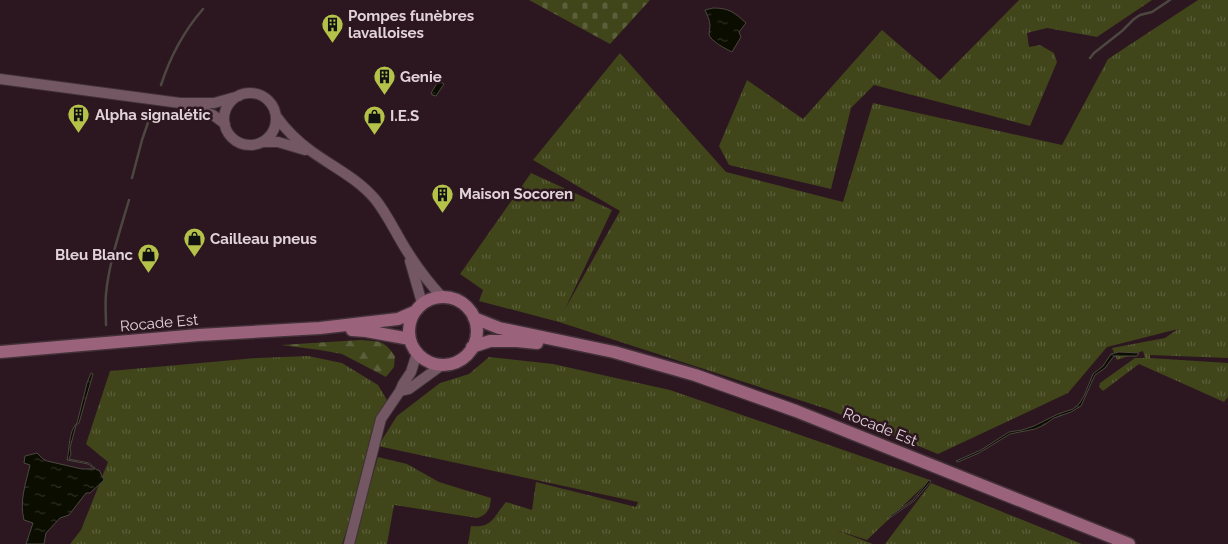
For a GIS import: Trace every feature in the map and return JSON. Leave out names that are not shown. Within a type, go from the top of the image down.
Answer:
[{"type":"main road","points":[[442,297],[462,302],[474,318],[476,328],[476,338],[472,347],[467,354],[451,364],[432,363],[424,359],[417,353],[410,340],[411,320],[418,308],[431,298],[442,297]]},
{"type":"main road","name":"Rocade Est","points":[[0,352],[199,335],[320,328],[398,319],[418,308]]},
{"type":"main road","name":"Rocade Est","points":[[474,318],[499,328],[614,352],[695,375],[796,412],[1130,544]]},
{"type":"main road","name":"Rocade Est","points":[[320,328],[366,331],[410,340]]},
{"type":"main road","name":"Rocade Est","points":[[472,347],[490,341],[517,341],[614,352]]},
{"type":"street","points":[[0,78],[180,103],[214,103],[247,93],[256,94],[263,96],[270,102],[276,116],[276,124],[273,131],[263,142]]},
{"type":"street","points":[[239,96],[227,108],[225,116],[228,133],[234,139],[249,145],[263,142],[278,142],[311,152]]},
{"type":"street","points":[[180,103],[213,115],[225,124]]},
{"type":"street","points":[[276,116],[286,130],[311,152],[348,174],[376,199],[407,251],[431,286],[442,297]]},
{"type":"street","points":[[407,251],[420,291],[418,308]]},
{"type":"street","points":[[349,544],[381,420],[411,372],[417,353]]},
{"type":"street","points":[[400,391],[409,389],[442,364]]},
{"type":"green space","points":[[529,0],[650,0],[610,44]]},
{"type":"green space","points":[[1019,0],[1152,0],[1097,37],[1047,28],[1027,33],[1029,47],[1040,45],[1054,53],[1057,62],[1030,126],[874,85],[851,108],[831,189],[729,165],[719,146],[747,80],[803,119],[882,30],[940,80]]},
{"type":"green space","points":[[1198,0],[1228,0],[1228,358],[1150,355],[1150,358],[1228,363],[1228,397],[1224,402],[1139,364],[1103,391],[1099,387],[1100,383],[1135,358],[1145,358],[1143,351],[1117,360],[1112,348],[1165,338],[1178,329],[1107,347],[1068,393],[938,454],[827,409],[559,322],[479,301],[483,290],[460,274],[531,173],[612,210],[565,309],[620,211],[533,160],[620,53],[726,172],[843,202],[873,103],[1062,145],[1108,59]]},
{"type":"green space","points":[[360,340],[380,342],[395,356],[394,367],[386,377],[342,354],[281,345]]},
{"type":"green space","points":[[308,356],[342,363],[378,385],[390,405],[342,544],[70,544],[81,530],[108,462],[86,444],[110,371],[257,358]]},
{"type":"green space","points":[[489,357],[553,364],[670,390],[930,480],[867,540],[836,530],[873,544],[468,544],[471,526],[488,523],[506,502],[532,510],[536,482],[636,507],[638,502],[378,446],[397,416],[440,383],[469,374]]},
{"type":"green space","points":[[378,457],[407,464],[439,482],[491,498],[489,508],[484,515],[477,518],[394,505],[387,544],[355,544]]},
{"type":"green space","points":[[931,483],[1082,544],[885,544]]},
{"type":"water","points":[[713,8],[731,11],[746,23],[739,32],[741,37],[732,52],[710,37],[710,22],[705,10]]},
{"type":"water","points":[[439,80],[444,84],[436,96],[432,95],[431,93]]},
{"type":"water","points":[[1119,352],[1139,353],[1137,356],[1114,356],[1105,368],[1095,375],[1081,406],[1035,429],[1010,434],[979,453],[958,462],[956,461],[981,450],[1009,432],[1034,426],[1073,409],[1084,396],[1093,374],[1103,366],[1111,354]]},
{"type":"water","points":[[91,373],[93,374],[79,423],[76,425],[69,459],[89,463],[99,470],[104,480],[90,493],[86,493],[69,515],[60,518],[46,533],[44,544],[26,544],[33,523],[24,520],[22,506],[30,465],[24,463],[25,456],[37,453],[47,461],[82,469],[95,469],[88,464],[67,460],[72,431],[77,423]]},
{"type":"water","points":[[929,480],[931,481],[914,501],[890,516],[913,500]]},
{"type":"waterway","points":[[1090,58],[1134,19],[1140,15],[1152,12],[1170,0]]},
{"type":"waterway","points":[[161,85],[178,45],[203,9]]},
{"type":"waterway","points":[[132,178],[152,111]]},
{"type":"waterway","points":[[106,325],[107,282],[129,200]]},
{"type":"place","name":"Pompes funèbres lavalloises","points":[[332,44]]},
{"type":"place","name":"Genie","points":[[384,96]]},
{"type":"place","name":"Alpha signalétic","points":[[79,134]]},
{"type":"place","name":"I.E.S","points":[[374,135]]},
{"type":"place","name":"Maison Socoren","points":[[443,213]]},
{"type":"place","name":"Cailleau pneus","points":[[194,258]]},
{"type":"place","name":"Bleu Blanc","points":[[149,274]]}]
